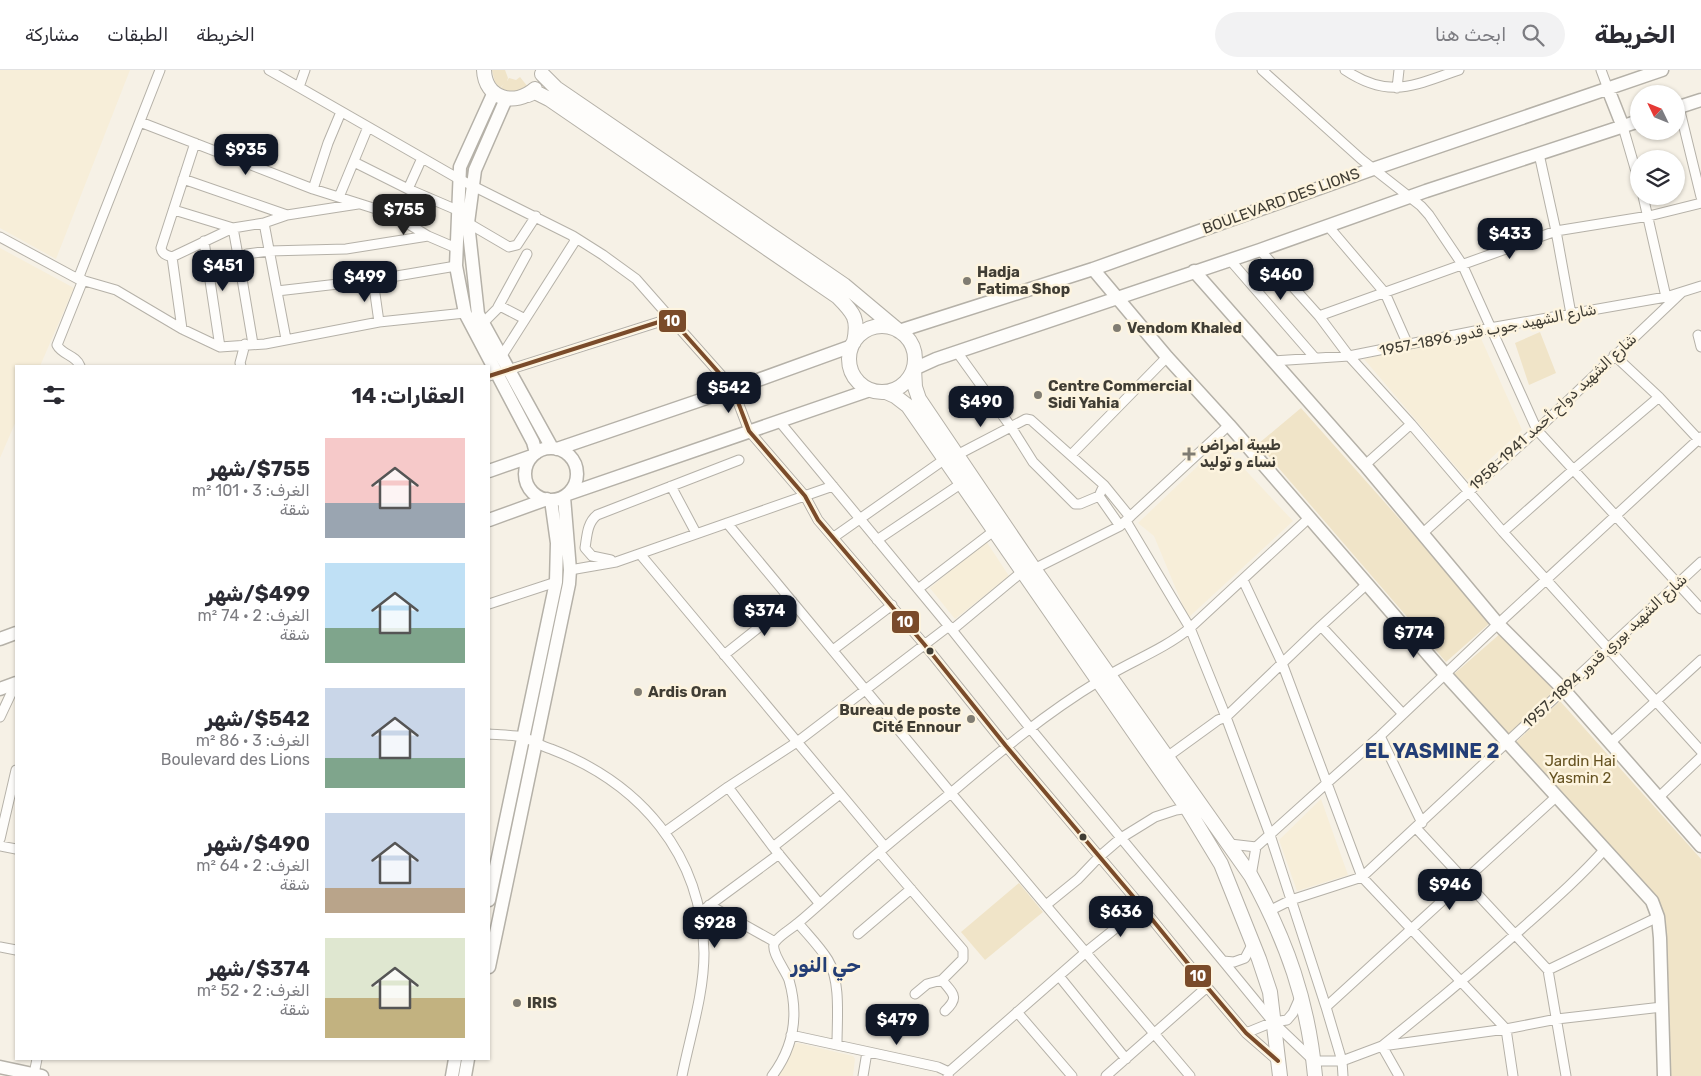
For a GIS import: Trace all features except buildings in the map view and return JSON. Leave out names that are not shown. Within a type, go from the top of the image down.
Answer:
[{"type":"main road","points":[[484,70],[485,80],[494,92],[506,99],[521,98],[534,92],[549,99],[838,297],[854,314],[857,328],[849,359],[852,374],[863,386],[870,390],[886,392],[908,406],[951,457],[1104,678],[1221,864],[1253,943],[1270,992],[1280,1076]]},
{"type":"main road","name":"BOULEVARD DES LIONS","points":[[900,331],[1093,269],[1373,169],[1662,70]]},
{"type":"main road","points":[[528,95],[535,90],[540,82],[542,72]]},
{"type":"main road","points":[[542,72],[564,93],[844,285],[905,336],[913,348],[915,387],[919,399],[951,457],[962,483],[995,530],[1029,570]]},
{"type":"main road","points":[[1608,89],[1622,126]]},
{"type":"main road","points":[[494,92],[460,167],[456,266],[465,313],[533,442],[534,455],[527,465],[526,480],[534,493],[558,497]]},
{"type":"main road","points":[[490,895],[556,582],[558,497],[576,482],[577,468],[570,455],[555,448],[498,374],[501,357],[478,314],[468,223],[475,170],[506,99]]},
{"type":"main road","points":[[1685,106],[1701,100]]},
{"type":"main road","points":[[886,392],[903,384],[910,377],[914,368],[957,352],[1630,124]]},
{"type":"main road","points":[[1093,269],[1167,357],[1445,674],[1652,901],[1658,916],[1664,1076]]},
{"type":"main road","points":[[1194,271],[1365,465],[1498,624],[1564,690],[1701,846]]},
{"type":"main road","points":[[490,471],[534,455],[544,449],[555,448],[733,389],[853,344],[864,331],[871,328],[886,326],[900,331]]},
{"type":"main road","points":[[490,520],[870,390]]},
{"type":"main road","points":[[490,962],[570,570],[568,525],[558,497]]},
{"type":"main road","points":[[0,639],[15,633]]},
{"type":"main road","points":[[1104,678],[1167,757],[1251,876],[1288,953],[1301,994],[1314,1061],[1315,1076]]},
{"type":"main road","points":[[0,689],[15,683]]},
{"type":"main road","points":[[452,1076],[455,1060]]},
{"type":"main road","points":[[465,1076],[468,1060]]},
{"type":"main road","points":[[0,1066],[38,1075]]},
{"type":"street","points":[[80,365],[77,359],[60,350],[57,345],[80,279],[160,70]]},
{"type":"street","points":[[269,70],[459,179],[573,236],[636,279],[733,389],[749,431],[805,496],[818,520],[892,605],[1206,987],[1246,1033],[1278,1061]]},
{"type":"street","points":[[299,87],[305,70]]},
{"type":"street","points":[[1262,70],[1373,169],[1429,214],[1462,264],[1537,430],[1701,608]]},
{"type":"street","points":[[1345,70],[1356,77],[1376,85],[1398,88],[1412,86],[1459,70]]},
{"type":"street","points":[[1398,88],[1399,70]]},
{"type":"street","points":[[1601,70],[1608,89]]},
{"type":"street","points":[[313,189],[341,112]]},
{"type":"street","points":[[140,122],[313,189],[392,214],[428,236],[456,248]]},
{"type":"street","points":[[1622,126],[1630,152]]},
{"type":"street","points":[[339,197],[368,127]]},
{"type":"street","points":[[1685,135],[1701,197]]},
{"type":"street","points":[[195,143],[161,248],[164,254],[172,257],[232,228],[264,223],[287,215],[360,203]]},
{"type":"street","points":[[1539,154],[1556,231],[1571,314]]},
{"type":"street","points":[[408,189],[422,158]]},
{"type":"street","points":[[354,162],[408,189],[457,210]]},
{"type":"street","points":[[183,179],[287,215]]},
{"type":"street","points":[[1319,316],[1556,231],[1648,216],[1701,203]]},
{"type":"street","points":[[1645,205],[1666,296]]},
{"type":"street","points":[[174,210],[232,228]]},
{"type":"street","points":[[468,223],[509,247],[513,247],[517,245],[536,216]]},
{"type":"street","points":[[264,223],[286,339]]},
{"type":"street","points":[[1328,226],[1385,293],[1408,345]]},
{"type":"street","points":[[232,228],[240,261],[249,344],[241,365]]},
{"type":"street","points":[[240,261],[247,254],[268,251],[346,249],[428,236]]},
{"type":"street","points":[[501,357],[575,241],[573,236]]},
{"type":"street","points":[[0,237],[80,279],[116,290],[182,329],[220,347],[265,344],[379,322],[465,313]]},
{"type":"street","points":[[204,241],[220,347]]},
{"type":"street","points":[[1260,250],[1319,316],[1349,356],[1503,532],[1701,751]]},
{"type":"street","points":[[483,324],[498,306],[527,254]]},
{"type":"street","points":[[172,257],[182,329]]},
{"type":"street","points":[[1230,260],[1315,358]]},
{"type":"street","points":[[277,291],[373,280],[456,266]]},
{"type":"street","points":[[373,280],[379,322]]},
{"type":"street","name":"شارع الشهيد جوب قدور 1896-1957","points":[[1273,361],[1349,356],[1666,296],[1701,286]]},
{"type":"street","name":"شارع الشهيد دواح أحمد 1941-1958","points":[[1423,533],[1537,430],[1682,292]]},
{"type":"street","points":[[498,306],[525,319]]},
{"type":"street","points":[[498,374],[665,320],[673,321]]},
{"type":"street","points":[[1698,335],[1701,347]]},
{"type":"street","points":[[957,352],[1033,462],[1070,500],[1075,504],[1080,504],[1099,496],[1104,485]]},
{"type":"street","points":[[1251,876],[1256,847],[1380,736],[1498,624],[1700,440],[1660,397],[1614,355]]},
{"type":"street","points":[[1071,455],[1167,357]]},
{"type":"street","points":[[1503,532],[1660,397]]},
{"type":"street","points":[[834,537],[951,457],[1026,418],[1031,420],[1104,485],[1190,628],[1226,717],[1270,835],[1326,1007],[1342,1060],[1343,1076]]},
{"type":"street","points":[[779,421],[1273,1022],[1314,1061],[1342,1060],[1382,1046],[1506,1029],[1557,1019],[1662,1007]]},
{"type":"street","points":[[1365,465],[1410,424]]},
{"type":"street","points":[[665,832],[728,787],[797,742],[924,644],[951,628],[1029,570],[1125,521],[1229,426]]},
{"type":"street","points":[[616,562],[592,556],[585,548],[590,522],[593,518],[739,460]]},
{"type":"street","points":[[877,540],[962,483]]},
{"type":"street","points":[[671,486],[696,533]]},
{"type":"street","points":[[570,570],[616,562],[832,486]]},
{"type":"street","points":[[1099,496],[1125,521]]},
{"type":"street","points":[[772,1076],[782,1062],[794,1026],[794,1002],[788,978],[773,946],[775,942],[882,849],[1006,746],[1104,678],[1178,638],[1244,580],[1309,518]]},
{"type":"street","points":[[727,523],[1190,1076]]},
{"type":"street","points":[[918,589],[995,530]]},
{"type":"street","points":[[640,554],[840,794],[911,889],[963,950],[962,959],[942,980],[927,984],[915,994]]},
{"type":"street","name":"شارع الشهيد بوري قدور 1894-1957","points":[[1269,911],[1291,900],[1362,877],[1701,562]]},
{"type":"street","points":[[1244,580],[1282,663],[1362,877],[1506,1029],[1513,1076]]},
{"type":"street","points":[[490,604],[556,582]]},
{"type":"street","points":[[1167,757],[1218,720],[1226,717],[1320,626],[1367,584]]},
{"type":"street","points":[[724,655],[792,601]]},
{"type":"street","points":[[833,650],[892,605]]},
{"type":"street","points":[[1320,626],[1403,714]]},
{"type":"street","points":[[1610,743],[1701,660]]},
{"type":"street","points":[[0,717],[15,685]]},
{"type":"street","points":[[490,734],[523,738],[584,763],[607,777],[635,799],[665,832],[684,866],[696,899],[704,952],[703,972],[682,1076]]},
{"type":"street","points":[[1380,736],[1419,825],[1465,881],[1548,970],[1566,1076]]},
{"type":"street","points":[[1658,798],[1701,757]]},
{"type":"street","points":[[0,839],[15,774]]},
{"type":"street","points":[[728,787],[773,847],[820,903]]},
{"type":"street","points":[[773,847],[840,794]]},
{"type":"street","points":[[1326,1007],[1557,796]]},
{"type":"street","points":[[1046,906],[1121,838],[1165,812],[1186,808],[1202,808]]},
{"type":"street","points":[[1230,844],[1256,847]]},
{"type":"street","points":[[0,846],[15,849]]},
{"type":"street","points":[[1382,1046],[1515,935],[1580,876],[1605,849]]},
{"type":"street","points":[[699,913],[779,854]]},
{"type":"street","points":[[858,934],[911,889]]},
{"type":"street","points":[[709,905],[775,942]]},
{"type":"street","points":[[791,1035],[938,1067],[949,1074],[1086,952],[1142,907]]},
{"type":"street","points":[[1548,970],[1658,916]]},
{"type":"street","points":[[798,923],[828,960],[835,977],[838,1008],[836,1044]]},
{"type":"street","points":[[1223,961],[1234,962],[1245,958],[1253,943]]},
{"type":"street","points":[[0,947],[15,950]]},
{"type":"street","points":[[1059,976],[1126,1059]]},
{"type":"street","points":[[942,980],[954,994],[953,1003],[946,1012]]},
{"type":"street","points":[[1106,1076],[1206,987]]},
{"type":"street","points":[[1246,1033],[1273,1022],[1284,1021],[1290,1017],[1301,994]]},
{"type":"street","points":[[1017,1012],[1072,1076]]},
{"type":"street","points":[[1382,1046],[1400,1076]]},
{"type":"street","points":[[863,1076],[867,1052]]},
{"type":"street","points":[[37,1060],[38,1075]]},
{"type":"shaded area","points":[[0,70],[130,70],[56,259],[0,228]]},
{"type":"shaded area","points":[[0,248],[74,288],[40,365],[15,365],[15,423],[0,458]]},
{"type":"shaded area","points":[[1479,334],[1522,430],[1467,480],[1364,359]]},
{"type":"shaded area","points":[[1221,444],[1293,521],[1188,618],[1154,536],[1138,523]]},
{"type":"shaded area","points":[[986,541],[1009,576],[955,619],[930,588]]},
{"type":"shaded area","points":[[1321,799],[1348,875],[1297,891],[1279,840]]},
{"type":"shaded area","points":[[798,1043],[853,1056],[855,1059],[853,1076],[777,1076],[783,1069],[794,1045]]},
{"type":"green space","points":[[492,70],[505,70],[508,78],[507,81],[509,78],[516,80],[520,77],[528,87],[521,91],[504,91],[500,89],[504,84],[500,88],[495,83]]},
{"type":"green space","points":[[1540,332],[1556,373],[1529,385],[1515,343]]},
{"type":"green space","points":[[1301,408],[1491,622],[1446,662],[1258,444]]},
{"type":"green space","name":"Jardin Hai Yasmin 2","points":[[1501,633],[1557,690],[1508,735],[1454,674]]},
{"type":"green space","name":"Jardin Hai Yasmin 2","points":[[1560,701],[1701,859],[1701,1076],[1662,1076],[1655,898],[1515,743]]},
{"type":"green space","points":[[1019,883],[1043,912],[985,960],[961,932]]},
{"type":"transit line","name":"10","points":[[490,376],[665,320],[673,321],[733,389],[749,431],[805,496],[818,520],[924,644],[1006,746],[1246,1033],[1278,1061]]},
{"type":"place","name":"Hadja Fatima Shop","points":[[967,281]]},
{"type":"place","name":"Vendom Khaled","points":[[1117,328]]},
{"type":"place","name":"Centre Commercial Sidi Yahia","points":[[1038,395]]},
{"type":"place","name":"طبيبة امراض نساء و توليد","points":[[1189,454]]},
{"type":"place","name":"Ardis Oran","points":[[638,692]]},
{"type":"place","name":"Bureau de poste Cité Ennour","points":[[971,719]]},
{"type":"place","name":"IRIS","points":[[517,1003]]},
{"type":"district","name":"EL YASMINE 2","points":[[1432,751]]},
{"type":"district","name":"حي النور","points":[[826,965]]}]
